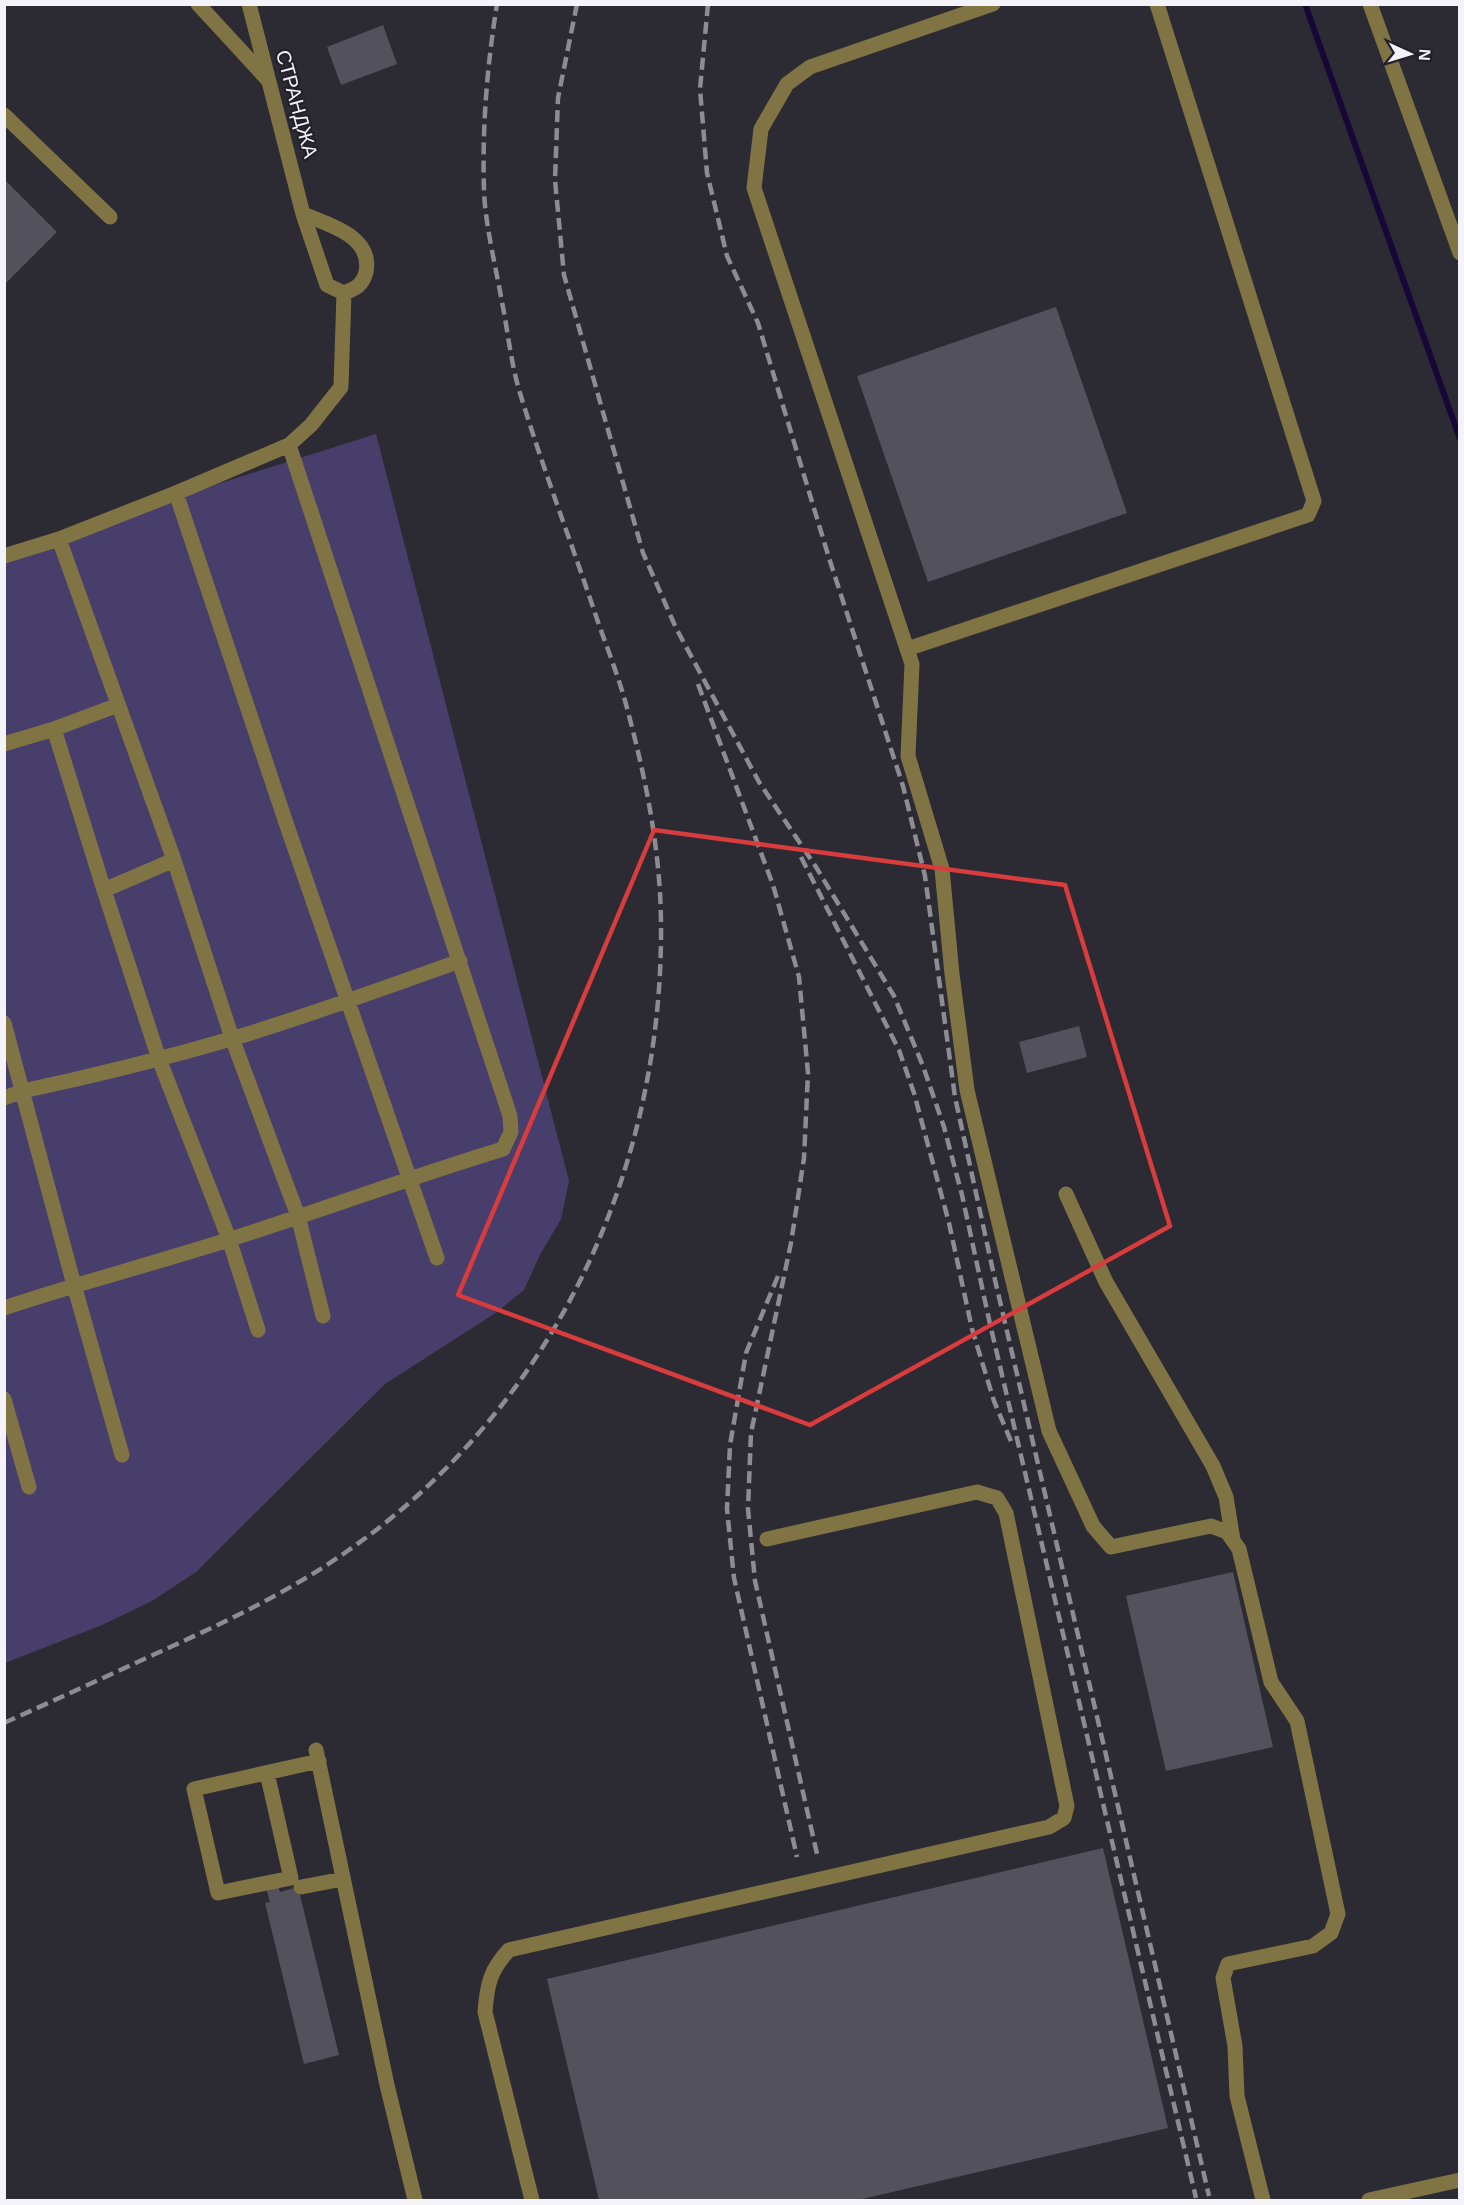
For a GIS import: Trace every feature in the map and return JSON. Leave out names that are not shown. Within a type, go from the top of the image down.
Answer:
[{"type":"street","points":[[198,4],[270,82]]},
{"type":"street","name":"СТРАНДЖА","points":[[249,4],[303,214],[327,285],[344,293]]},
{"type":"street","points":[[993,4],[810,67],[787,84],[761,129],[754,188],[912,664],[908,756],[942,869],[952,974],[967,1090],[1049,1431],[1093,1526],[1111,1547],[1211,1526],[1227,1532],[1239,1549],[1271,1682],[1297,1721],[1338,1914],[1331,1933],[1313,1946],[1228,1964],[1223,1978],[1235,2046],[1237,2096],[1263,2200]]},
{"type":"street","points":[[907,649],[1308,514],[1314,501],[1157,4]]},
{"type":"street","points":[[1370,4],[1460,253]]},
{"type":"street","points":[[4,114],[110,218]]},
{"type":"street","points":[[4,556],[59,539],[289,445],[311,425],[341,387],[344,293],[357,288],[365,277],[367,264],[360,243],[348,234],[303,214]]},
{"type":"street","points":[[4,1308],[229,1239],[503,1149],[511,1132],[510,1116],[460,961],[289,445]]},
{"type":"street","points":[[176,493],[285,820],[437,1258]]},
{"type":"street","points":[[59,539],[174,860],[232,1038],[298,1216],[322,1316]]},
{"type":"street","points":[[4,744],[54,729],[118,705]]},
{"type":"street","points":[[54,729],[159,1059],[229,1239],[258,1330]]},
{"type":"street","points":[[104,890],[174,860]]},
{"type":"street","points":[[4,1098],[23,1091],[159,1059],[232,1038],[348,1001],[460,961]]},
{"type":"street","points":[[4,1023],[122,1455]]},
{"type":"street","points":[[1065,1194],[1106,1282],[1212,1466],[1226,1497],[1233,1540]]},
{"type":"street","points":[[4,1399],[29,1487]]},
{"type":"street","points":[[532,2200],[485,2012],[487,1984],[498,1961],[509,1950],[1049,1827],[1064,1818],[1067,1806],[1006,1513],[997,1498],[976,1492],[767,1539]]},
{"type":"street","points":[[267,1773],[291,1878],[218,1893],[194,1789],[267,1773],[317,1756],[387,2085],[415,2200]]},
{"type":"street","points":[[301,1887],[344,1879]]},
{"type":"street","points":[[1369,2200],[1460,2180]]},
{"type":"highlighted area","points":[[654,830],[1065,885],[1170,1226],[810,1425],[458,1295]]},
{"type":"shaded area","points":[[376,434],[569,1181],[561,1219],[540,1255],[524,1290],[497,1312],[385,1384],[196,1572],[152,1601],[102,1625],[5,1663],[5,551]]},
{"type":"building","points":[[383,25],[397,64],[341,85],[327,47]]},
{"type":"building","points":[[4,179],[57,232],[4,285]]},
{"type":"building","points":[[1056,307],[1127,513],[928,582],[857,376]]},
{"type":"building","points":[[1079,1026],[1087,1057],[1027,1073],[1019,1042]]},
{"type":"building","points":[[1233,1572],[1273,1747],[1166,1771],[1126,1596]]},
{"type":"building","points":[[1103,1848],[1168,2128],[858,2200],[599,2200],[547,1979]]},
{"type":"building","points":[[278,1885],[280,1892],[298,1887],[339,2055],[304,2064],[265,1903],[270,1902],[266,1888]]},
{"type":"waterway","points":[[1305,4],[1460,439]]},
{"type":"railway","points":[[4,1723],[277,1595],[346,1552],[419,1494],[483,1428],[537,1355],[582,1276],[617,1192],[642,1105],[657,1014],[661,921],[658,864],[650,808],[624,697],[538,450],[512,359],[484,190],[486,97],[497,4]]},
{"type":"railway","points":[[577,4],[558,98],[555,180],[564,275],[643,553],[676,628],[759,782],[816,867],[894,996],[923,1066],[944,1127],[962,1195],[990,1324],[1196,2198]]},
{"type":"railway","points":[[708,4],[700,89],[707,173],[727,256],[758,323],[829,558],[903,786],[925,876],[955,1097],[995,1280],[1209,2196]]},
{"type":"railway","points":[[698,684],[773,885],[799,977],[808,1073],[804,1158],[791,1243],[751,1433],[748,1509],[755,1581],[817,1854]]},
{"type":"railway","points":[[801,857],[899,1050],[914,1093],[949,1223],[972,1329],[994,1401],[1013,1446]]},
{"type":"railway","points":[[778,1276],[746,1353],[730,1445],[727,1509],[734,1578],[797,1857]]}]
